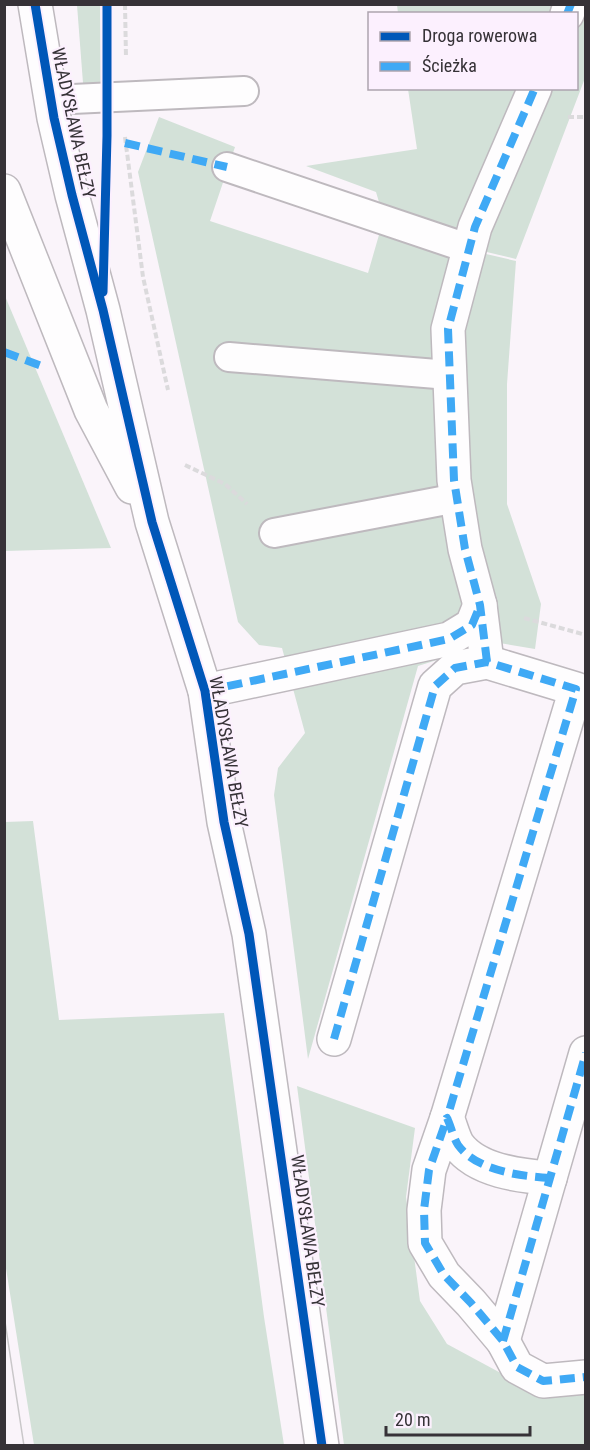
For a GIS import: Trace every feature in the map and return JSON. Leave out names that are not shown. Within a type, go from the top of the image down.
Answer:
[{"type":"street","name":"WŁADYSŁAWA BEŁZY","points":[[35,4],[51,100],[72,195],[103,310],[152,522],[205,692],[224,822],[249,934],[322,1446]]},
{"type":"street","points":[[487,662],[480,605],[465,549],[457,498],[448,329],[476,227],[534,90]]},
{"type":"street","name":"WŁADYSŁAWA BEŁZY","points":[[4,191],[91,410],[152,522]]},
{"type":"street","points":[[205,692],[449,639],[472,625],[480,605]]},
{"type":"street","points":[[334,1039],[435,686],[455,668],[487,662],[576,689],[447,1118],[429,1170],[424,1210],[425,1243],[444,1275],[503,1341],[518,1367],[543,1381],[585,1377]]},
{"type":"street","points":[[503,1341],[585,1053]]},
{"type":"street","points":[[447,1118],[458,1145],[476,1161],[500,1172],[550,1178]]},
{"type":"lane","points":[[51,100],[244,92]]},
{"type":"lane","points":[[227,167],[470,249]]},
{"type":"lane","points":[[229,357],[449,375]]},
{"type":"lane","points":[[274,533],[457,498]]},
{"type":"path","points":[[184,465],[225,484],[260,515],[274,533]]},
{"type":"path","points":[[522,617],[585,635]]},
{"type":"shaded area","points":[[77,5],[100,5],[101,89],[83,83]]},
{"type":"shaded area","points":[[397,5],[585,5],[585,78],[516,259],[470,248],[384,219],[376,192],[306,166],[417,149],[408,90],[578,90],[578,12],[398,12]]},
{"type":"shaded area","points":[[159,117],[235,147],[210,221],[368,273],[383,221],[469,250],[516,261],[507,384],[507,504],[541,604],[535,649],[494,642],[418,666],[308,1059],[274,795],[278,768],[305,733],[282,648],[259,645],[238,622],[138,172]]},
{"type":"shaded area","points":[[5,296],[111,548],[5,551]]},
{"type":"shaded area","points":[[33,821],[59,1020],[224,1013],[264,1317],[284,1445],[34,1445],[5,1262],[5,822]]},
{"type":"shaded area","points":[[297,1086],[415,1128],[406,1197],[420,1301],[447,1344],[523,1385],[585,1392],[585,1445],[344,1445]]},
{"type":"tram line","points":[[4,1315],[24,1446]]},
{"type":"marked path","points":[[568,12],[571,4]]},
{"type":"marked path","points":[[487,662],[480,605],[465,549],[454,480],[448,329],[475,227],[534,90]]},
{"type":"marked path","points":[[125,143],[227,167]]},
{"type":"marked path","points":[[4,352],[44,367]]},
{"type":"marked path","points":[[205,691],[449,639],[472,625],[479,608]]},
{"type":"marked path","points":[[334,1039],[435,686],[455,668],[487,662],[576,689],[447,1118]]},
{"type":"marked path","points":[[503,1341],[586,1053]]},
{"type":"marked path","points":[[550,1178],[513,1174],[476,1161],[458,1145],[447,1118],[429,1170],[424,1210],[425,1243],[444,1275],[503,1341],[517,1367],[543,1381],[586,1377]]},
{"type":"cycle path","points":[[35,4],[54,118],[103,310],[152,522],[205,691],[224,822],[249,934],[322,1446]]},
{"type":"cycle path","points":[[103,292],[107,136],[107,4]]}]
